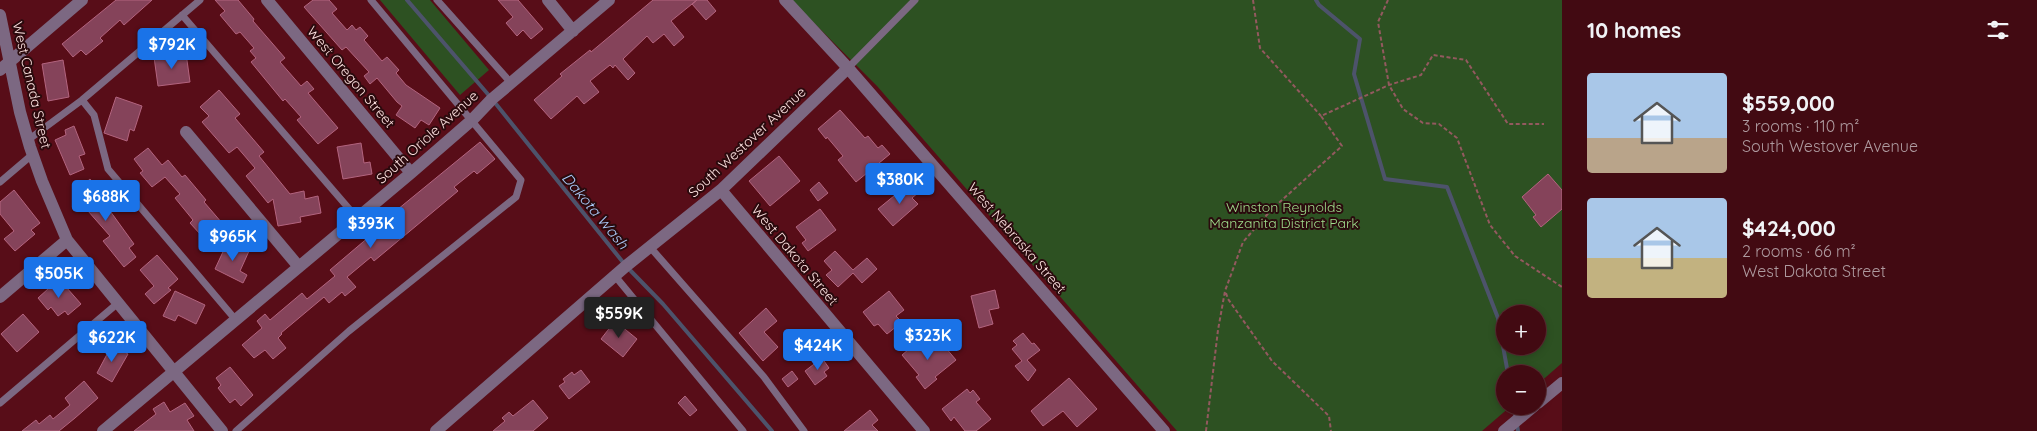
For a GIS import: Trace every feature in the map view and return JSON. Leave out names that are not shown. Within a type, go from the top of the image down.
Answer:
[{"type":"street","points":[[0,70],[82,0]]},
{"type":"street","name":"West Oregon Street","points":[[267,0],[411,173]]},
{"type":"street","points":[[548,0],[573,31]]},
{"type":"street","name":"South Oriole Avenue","points":[[103,431],[172,371],[411,173],[472,120],[492,99],[609,0]]},
{"type":"street","name":"West Nebraska Street","points":[[785,0],[848,68],[1164,431]]},
{"type":"street","name":"West Canada Street","points":[[0,15],[20,112],[32,154],[67,240],[222,431]]},
{"type":"street","name":"South Westover Avenue","points":[[436,431],[650,246],[721,190],[848,68]]},
{"type":"street","points":[[186,132],[299,266]]},
{"type":"street","name":"West Dakota Street","points":[[721,190],[924,431]]},
{"type":"street","points":[[0,297],[67,240]]},
{"type":"street","points":[[1546,396],[1562,382]]},
{"type":"street","points":[[1504,431],[1523,415]]},
{"type":"lane","points":[[28,140],[82,100],[200,0]]},
{"type":"lane","points":[[236,431],[349,331],[516,197],[521,180],[371,0]]},
{"type":"lane","points":[[437,0],[511,83]]},
{"type":"lane","points":[[848,68],[915,0]]},
{"type":"lane","points":[[182,15],[356,218]]},
{"type":"lane","points":[[82,100],[94,115],[108,169],[235,319]]},
{"type":"lane","points":[[0,182],[32,154]]},
{"type":"lane","points":[[650,246],[764,377],[804,431]]},
{"type":"lane","points":[[615,276],[743,431]]},
{"type":"lane","points":[[0,403],[118,303]]},
{"type":"path","points":[[1206,431],[1218,330],[1225,291],[1243,242],[1272,209],[1342,146],[1321,116],[1260,48],[1253,0]]},
{"type":"path","points":[[1388,0],[1378,22],[1390,85],[1402,109],[1423,123],[1438,124],[1457,138],[1490,225],[1515,256],[1562,287]]},
{"type":"path","points":[[1321,116],[1390,85],[1421,75],[1433,55],[1466,60],[1508,124],[1544,124]]},
{"type":"path","points":[[1225,291],[1228,299],[1272,361],[1330,416],[1331,431]]},
{"type":"green space","points":[[380,0],[430,0],[489,70],[460,95]]},
{"type":"green space","name":"Winston Reynolds Manzanita District Park","points":[[791,0],[1562,0],[1562,363],[1546,377],[1546,365],[1496,365],[1496,415],[1501,415],[1482,431],[1177,431],[877,86]]},
{"type":"building","points":[[116,0],[152,0],[124,25],[120,20],[100,38],[103,41],[86,55],[81,50],[73,57],[62,44]]},
{"type":"building","points":[[215,0],[238,0],[254,19],[253,21],[285,58],[280,62],[301,86],[307,81],[314,89],[308,93],[338,128],[318,144],[297,120],[301,117],[285,99],[283,101],[251,62],[256,58],[250,51],[254,48],[240,32],[236,34],[220,15],[225,11]]},
{"type":"building","points":[[313,0],[329,0],[337,9],[332,13],[347,30],[352,25],[356,30],[360,27],[368,36],[364,40],[382,61],[387,57],[399,70],[396,73],[406,85],[440,108],[429,125],[421,120],[415,128],[396,115],[402,106],[377,78],[370,84],[364,76],[369,72],[346,47],[342,50],[304,7]]},
{"type":"building","points":[[498,0],[518,0],[543,29],[531,39],[523,30],[517,36],[506,23],[513,17]]},
{"type":"building","points":[[653,0],[697,0],[671,21],[684,37],[674,46],[664,34],[653,43],[647,36],[623,59],[635,73],[628,80],[615,65],[613,68],[610,65],[590,81],[599,92],[584,104],[577,96],[551,119],[534,100],[562,76],[560,74],[590,50],[591,52]]},
{"type":"building","points":[[697,0],[707,0],[716,11],[706,20],[692,4]]},
{"type":"building","points":[[186,53],[190,82],[158,86],[154,57]]},
{"type":"building","points":[[63,60],[69,97],[48,101],[42,64]]},
{"type":"building","points":[[219,90],[240,114],[235,118],[264,152],[259,156],[290,194],[304,191],[305,199],[318,196],[321,213],[300,217],[301,222],[278,226],[273,199],[268,203],[246,176],[255,168],[237,147],[229,153],[202,122],[209,116],[200,107]]},
{"type":"building","points":[[116,97],[142,106],[134,131],[130,129],[127,141],[104,133]]},
{"type":"building","points":[[840,110],[865,138],[868,136],[878,148],[882,145],[890,154],[856,182],[838,160],[843,156],[818,129]]},
{"type":"building","points":[[74,126],[85,154],[79,156],[84,169],[70,175],[55,140],[66,135],[65,130]]},
{"type":"building","points":[[480,142],[495,159],[477,174],[474,171],[454,187],[458,191],[374,261],[371,257],[347,277],[356,287],[345,296],[342,292],[329,303],[324,297],[281,333],[278,338],[286,348],[273,359],[265,350],[254,358],[242,345],[262,328],[257,321],[265,314],[270,320],[302,293],[307,299],[335,276],[330,270],[383,225],[381,223]]},
{"type":"building","points":[[361,143],[364,163],[370,162],[372,174],[343,179],[337,147]]},
{"type":"building","points":[[148,148],[162,165],[168,160],[182,177],[185,175],[206,200],[204,202],[228,230],[211,246],[190,223],[193,220],[175,198],[180,194],[165,177],[152,187],[140,173],[143,171],[134,159]]},
{"type":"building","points":[[779,156],[800,181],[770,206],[749,181]]},
{"type":"building","points":[[1548,174],[1562,190],[1562,209],[1541,227],[1533,217],[1536,215],[1522,197]]},
{"type":"building","points":[[90,179],[109,201],[105,204],[134,244],[129,248],[136,257],[124,267],[103,241],[110,236],[73,194]]},
{"type":"building","points":[[819,182],[828,193],[818,201],[810,190]]},
{"type":"building","points":[[911,182],[919,192],[912,198],[918,204],[893,226],[878,209]]},
{"type":"building","points":[[14,190],[40,223],[31,230],[35,234],[15,251],[4,239],[14,231],[0,214],[0,202]]},
{"type":"building","points":[[820,209],[836,230],[808,251],[802,243],[806,240],[796,227]]},
{"type":"building","points":[[228,241],[249,251],[240,271],[247,275],[243,283],[215,269]]},
{"type":"building","points":[[835,251],[853,270],[867,258],[877,269],[862,283],[853,273],[838,287],[826,275],[832,270],[824,261]]},
{"type":"building","points":[[157,255],[178,279],[168,288],[171,290],[154,304],[145,294],[154,286],[140,270]]},
{"type":"building","points":[[59,279],[81,304],[68,315],[65,311],[58,316],[51,307],[48,310],[38,298]]},
{"type":"building","points":[[995,290],[999,308],[989,310],[993,324],[979,328],[971,296]]},
{"type":"building","points":[[175,291],[205,305],[196,324],[178,315],[175,321],[163,316]]},
{"type":"building","points":[[889,291],[904,310],[896,316],[902,322],[887,334],[878,324],[874,326],[863,312]]},
{"type":"building","points":[[766,308],[777,321],[764,332],[778,347],[763,361],[739,333]]},
{"type":"building","points":[[23,314],[39,332],[17,352],[1,334]]},
{"type":"building","points":[[615,321],[637,339],[623,357],[601,339]]},
{"type":"building","points":[[1023,333],[1040,350],[1027,360],[1036,370],[1028,381],[1015,366],[1022,361],[1012,349],[1017,345],[1013,341]]},
{"type":"building","points":[[922,338],[931,349],[940,341],[956,360],[935,377],[937,379],[925,389],[916,377],[919,375],[902,355]]},
{"type":"building","points":[[112,345],[128,354],[112,382],[97,373]]},
{"type":"building","points":[[822,358],[829,368],[824,372],[827,376],[815,385],[805,371]]},
{"type":"building","points":[[230,367],[253,395],[241,406],[235,399],[230,403],[218,388],[221,385],[216,378]]},
{"type":"building","points":[[581,370],[590,382],[569,399],[559,386],[565,382],[563,379],[572,372],[574,375]]},
{"type":"building","points":[[792,371],[798,379],[788,387],[782,379]]},
{"type":"building","points":[[1069,378],[1097,409],[1077,427],[1063,411],[1043,426],[1031,411]]},
{"type":"building","points":[[84,381],[98,398],[59,431],[22,431],[36,420],[39,424],[50,415],[53,419],[70,405],[65,398]]},
{"type":"building","points":[[967,389],[970,393],[973,390],[980,399],[976,402],[991,419],[976,431],[965,431],[954,417],[951,421],[942,409]]},
{"type":"building","points":[[685,396],[697,410],[690,416],[678,403]]},
{"type":"building","points":[[533,400],[548,418],[533,431],[493,431],[505,421],[502,418],[509,412],[513,416]]},
{"type":"building","points":[[164,402],[170,412],[185,403],[194,416],[187,420],[194,431],[134,431],[156,414],[153,409]]},
{"type":"building","points":[[870,410],[878,420],[872,425],[878,431],[844,431]]},
{"type":"waterway","name":"Dakota Wash","points":[[407,0],[492,99],[626,266],[663,304],[772,431]]},
{"type":"waterway","points":[[1316,0],[1319,5],[1360,39],[1354,74],[1385,179],[1447,187],[1498,318],[1506,365]]},
{"type":"waterway","points":[[1515,415],[1518,431]]}]
